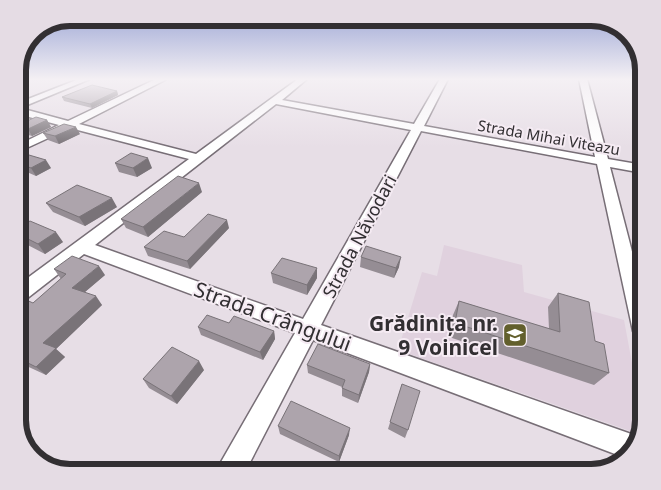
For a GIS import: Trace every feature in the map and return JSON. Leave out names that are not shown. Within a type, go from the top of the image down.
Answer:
[{"type":"street","points":[[26,145],[115,102]]},
{"type":"street","points":[[26,289],[272,102]]},
{"type":"street","name":"Strada Mihai Viteazu","points":[[278,102],[635,167]]},
{"type":"street","name":"Strada Năvodari","points":[[236,464],[432,102]]},
{"type":"street","points":[[589,102],[635,294]]},
{"type":"street","points":[[26,113],[198,158]]},
{"type":"street","name":"Strada Crângului","points":[[82,247],[627,445]]},
{"type":"shaded area","name":"Grădinița nr. 9 Voinicel","points":[[444,245],[522,265],[524,292],[624,320],[635,379],[635,420],[633,432],[398,350],[422,272],[437,276]]},
{"type":"building","points":[[36,117],[47,120],[28,129],[26,128],[26,121]]},
{"type":"building","points":[[64,124],[76,127],[55,136],[43,133]]},
{"type":"building","points":[[131,153],[148,158],[133,168],[115,163]]},
{"type":"building","points":[[29,155],[46,160],[31,168],[26,166],[26,156]]},
{"type":"building","points":[[178,176],[199,183],[143,227],[121,219]]},
{"type":"building","points":[[77,185],[112,198],[79,217],[46,203]]},
{"type":"building","points":[[208,214],[227,220],[187,261],[144,247],[164,231],[184,237]]},
{"type":"building","points":[[30,221],[56,232],[38,244],[26,238],[26,223]]},
{"type":"building","points":[[366,246],[401,257],[396,268],[361,257]]},
{"type":"building","points":[[72,256],[99,266],[72,288],[96,296],[43,343],[56,348],[36,367],[26,362],[26,300],[33,303],[66,274],[54,269]]},
{"type":"building","points":[[282,258],[317,268],[307,285],[271,273]]},
{"type":"building","points":[[558,293],[589,302],[595,341],[604,344],[609,373],[455,323],[459,301],[560,332]]},
{"type":"building","points":[[207,315],[229,323],[234,316],[274,331],[260,352],[198,327]]},
{"type":"building","points":[[318,344],[370,364],[359,395],[342,388],[345,380],[307,365]]},
{"type":"building","points":[[172,347],[199,361],[171,396],[143,379]]},
{"type":"building","points":[[402,384],[420,391],[408,430],[390,422]]},
{"type":"building","points":[[291,401],[350,428],[339,456],[278,426]]},
{"type":"place","name":"Grădinița nr. 9 Voinicel","points":[[515,335]]}]
